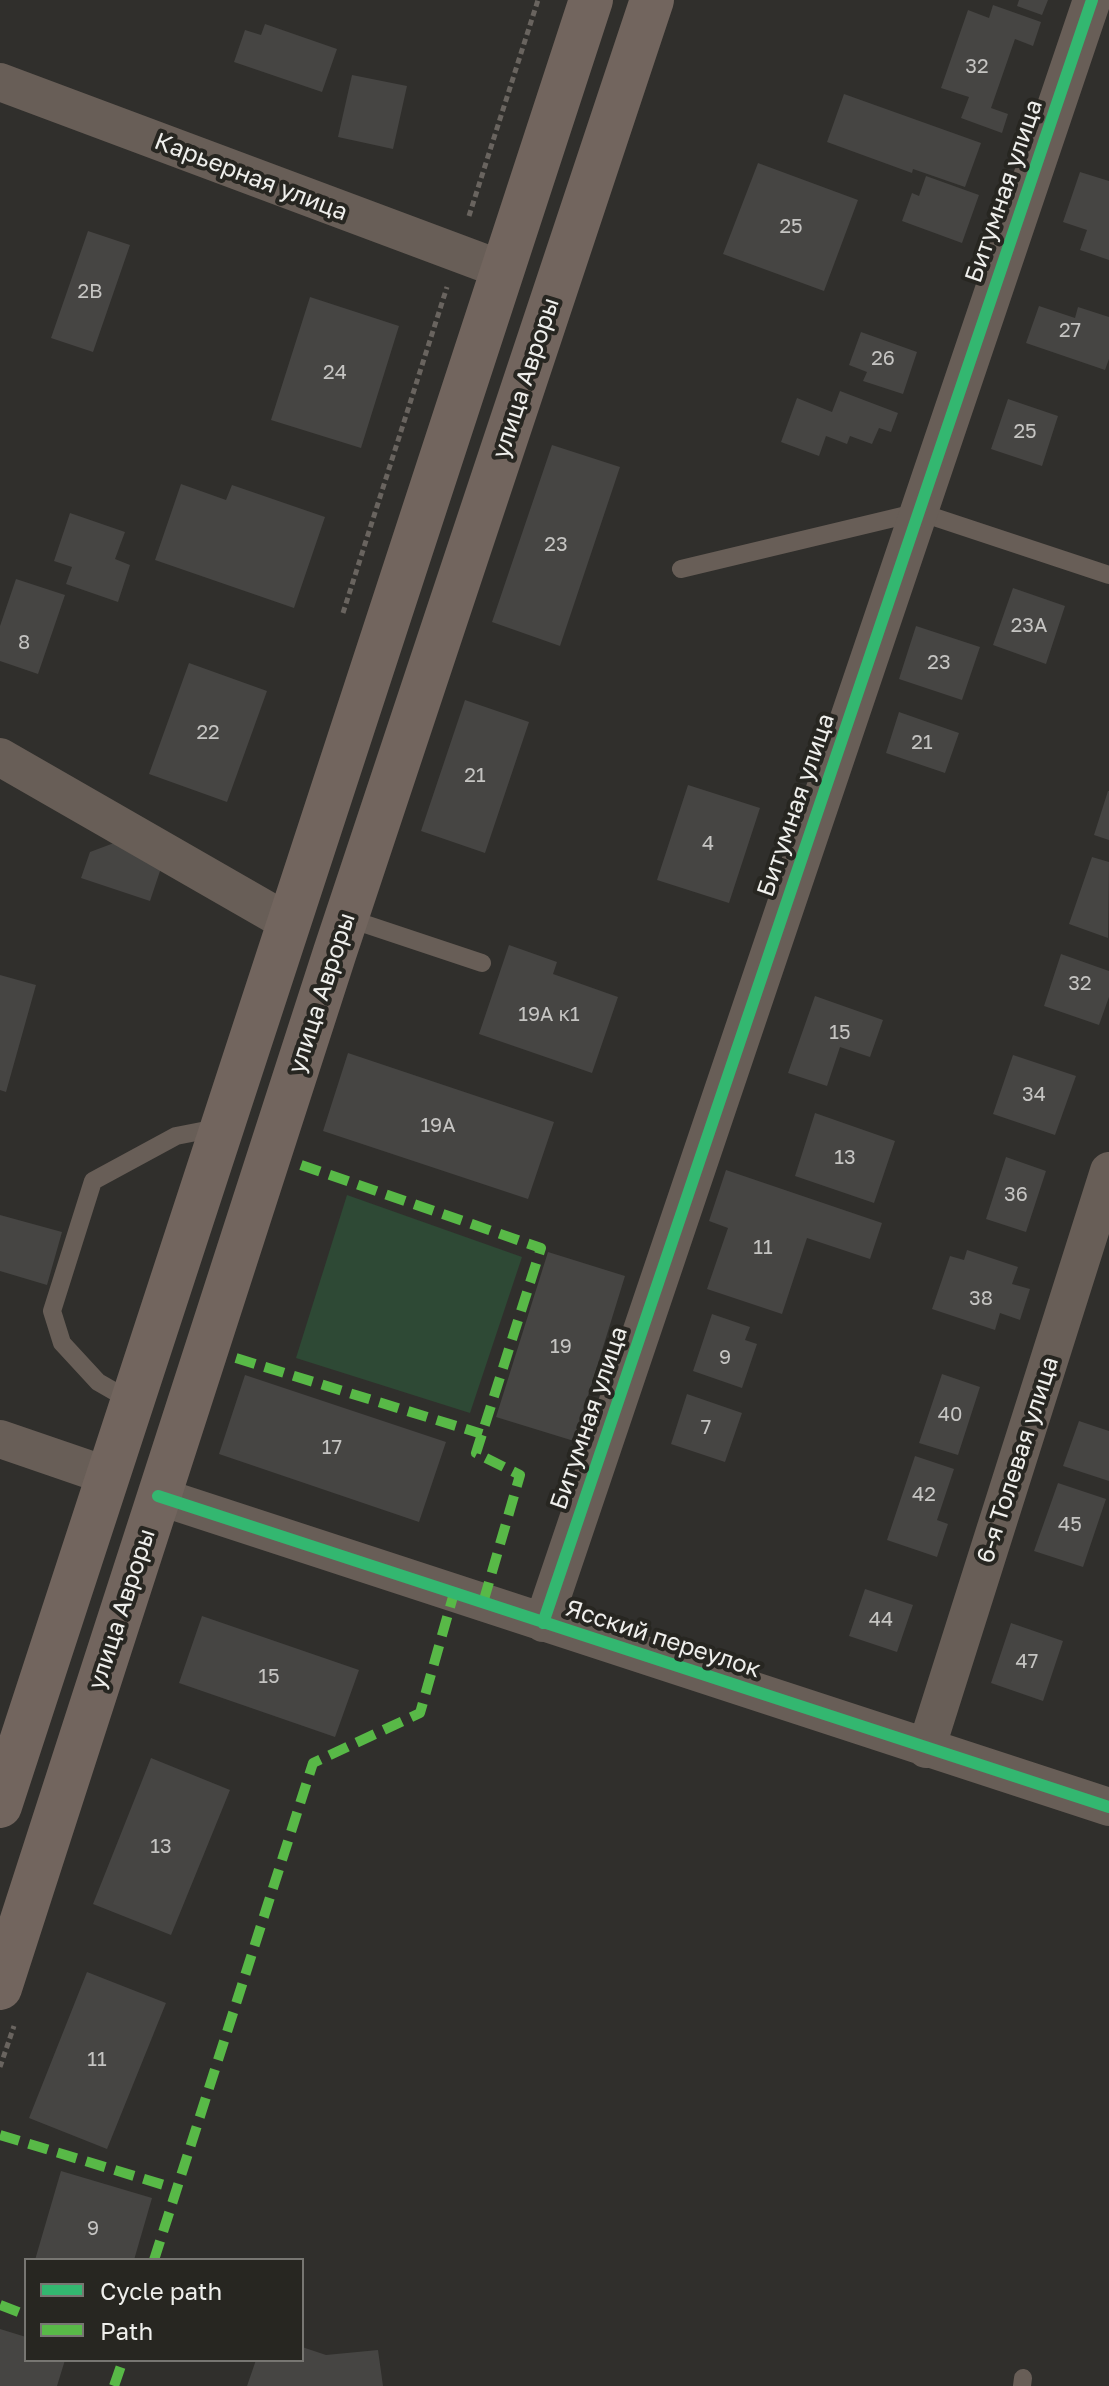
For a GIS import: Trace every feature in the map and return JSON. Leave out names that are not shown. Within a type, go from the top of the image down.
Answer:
[{"type":"main road","points":[[0,1806],[591,0]]},
{"type":"main road","name":"улица Авроры","points":[[0,1988],[347,918],[652,0]]},
{"type":"street","name":"Битумная улица","points":[[543,1623],[1092,0]]},
{"type":"street","name":"Карьерная улица","points":[[0,82],[503,270]]},
{"type":"street","points":[[0,757],[289,923]]},
{"type":"street","name":"6-я Толевая улица","points":[[926,1749],[1109,1171]]},
{"type":"street","points":[[0,1439],[108,1476]]},
{"type":"street","name":"Ясский переулок","points":[[158,1496],[1109,1807]]},
{"type":"lane","points":[[681,569],[919,512],[1109,575]]},
{"type":"lane","points":[[347,918],[482,963]]},
{"type":"lane","points":[[131,1401],[98,1382],[62,1343],[52,1311],[93,1181],[176,1136],[224,1127]]},
{"type":"green space","points":[[347,1195],[522,1257],[470,1413],[296,1358]]},
{"type":"building","points":[[1019,0],[1048,0],[1042,15],[1017,6]]},
{"type":"building","points":[[993,5],[1041,22],[1033,46],[1015,39],[991,108],[1008,114],[1002,133],[961,118],[969,97],[941,88],[968,10],[989,18]]},
{"type":"building","points":[[265,24],[337,49],[322,92],[234,62],[245,30],[261,35]]},
{"type":"building","points":[[352,75],[407,86],[393,149],[338,137]]},
{"type":"building","points":[[844,94],[981,143],[965,187],[913,169],[912,173],[827,142]]},
{"type":"building","points":[[758,163],[858,200],[824,291],[723,254]]},
{"type":"building","points":[[1080,172],[1109,181],[1109,260],[1080,250],[1087,230],[1063,222]]},
{"type":"building","points":[[926,176],[979,195],[962,243],[902,221],[912,193],[919,196]]},
{"type":"building","points":[[88,231],[130,245],[93,352],[51,338]]},
{"type":"building","points":[[310,297],[399,326],[361,448],[271,420]]},
{"type":"building","points":[[1039,306],[1075,318],[1078,307],[1109,317],[1109,359],[1105,370],[1026,343]]},
{"type":"building","points":[[861,332],[917,352],[903,394],[863,381],[867,372],[849,365]]},
{"type":"building","points":[[840,391],[898,413],[891,432],[879,428],[872,444],[850,436],[847,444],[826,436],[819,456],[781,442],[797,398],[832,412]]},
{"type":"building","points":[[1008,399],[1058,416],[1042,466],[991,449]]},
{"type":"building","points":[[552,445],[620,467],[560,646],[492,622]]},
{"type":"building","points":[[181,484],[226,500],[232,485],[325,517],[294,608],[155,560]]},
{"type":"building","points":[[70,513],[125,532],[115,559],[130,565],[118,602],[66,584],[72,567],[54,561]]},
{"type":"building","points":[[16,579],[65,595],[38,674],[0,661],[0,626]]},
{"type":"building","points":[[1013,588],[1065,606],[1046,664],[993,645]]},
{"type":"building","points":[[916,626],[980,647],[962,700],[899,679]]},
{"type":"building","points":[[189,663],[267,691],[227,802],[149,774]]},
{"type":"building","points":[[465,700],[529,722],[485,853],[421,831]]},
{"type":"building","points":[[899,712],[959,733],[945,773],[886,753]]},
{"type":"building","points":[[688,785],[760,808],[729,903],[657,880]]},
{"type":"building","points":[[1109,791],[1109,840],[1094,835]]},
{"type":"building","points":[[114,843],[164,859],[150,901],[81,878],[90,852]]},
{"type":"building","points":[[1092,857],[1109,862],[1108,938],[1069,924]]},
{"type":"building","points":[[509,945],[557,962],[553,974],[618,997],[592,1073],[479,1034]]},
{"type":"building","points":[[1061,954],[1109,971],[1109,997],[1099,1025],[1044,1006]]},
{"type":"building","points":[[0,975],[36,985],[6,1092],[0,1090]]},
{"type":"building","points":[[815,996],[883,1020],[870,1057],[840,1047],[827,1086],[788,1073]]},
{"type":"building","points":[[348,1053],[554,1122],[528,1199],[323,1131]]},
{"type":"building","points":[[1013,1055],[1076,1076],[1055,1135],[993,1114]]},
{"type":"building","points":[[815,1113],[895,1141],[874,1203],[795,1176]]},
{"type":"building","points":[[1006,1157],[1046,1171],[1026,1232],[986,1219]]},
{"type":"building","points":[[726,1170],[882,1223],[870,1259],[807,1238],[782,1314],[707,1289],[728,1228],[709,1221]]},
{"type":"building","points":[[0,1215],[62,1232],[47,1285],[0,1271]]},
{"type":"building","points":[[967,1250],[1018,1267],[1012,1284],[1030,1289],[1020,1320],[1000,1313],[995,1330],[932,1309],[950,1256],[964,1260]]},
{"type":"building","points":[[548,1252],[625,1276],[574,1441],[496,1417]]},
{"type":"building","points":[[712,1314],[750,1327],[745,1340],[757,1344],[742,1388],[693,1371]]},
{"type":"building","points":[[942,1374],[980,1387],[958,1455],[919,1443]]},
{"type":"building","points":[[245,1375],[446,1442],[419,1522],[219,1454]]},
{"type":"building","points":[[687,1394],[742,1413],[725,1462],[671,1444]]},
{"type":"building","points":[[1079,1421],[1109,1431],[1109,1481],[1063,1466]]},
{"type":"building","points":[[915,1456],[954,1469],[937,1520],[948,1524],[937,1557],[887,1540]]},
{"type":"building","points":[[1058,1483],[1106,1499],[1083,1567],[1034,1551]]},
{"type":"building","points":[[865,1589],[913,1605],[897,1652],[849,1636]]},
{"type":"building","points":[[202,1616],[359,1670],[335,1737],[179,1683]]},
{"type":"building","points":[[1011,1623],[1063,1641],[1043,1701],[991,1683]]},
{"type":"building","points":[[151,1758],[230,1790],[171,1935],[93,1904]]},
{"type":"building","points":[[87,1972],[166,2003],[107,2149],[29,2118]]},
{"type":"building","points":[[61,2171],[152,2198],[135,2258],[36,2258]]},
{"type":"building","points":[[0,2329],[24,2336],[24,2362],[64,2362],[57,2386],[0,2386]]},
{"type":"building","points":[[304,2348],[326,2355],[378,2350],[383,2386],[247,2386],[255,2362],[304,2362]]},
{"type":"marked path","points":[[301,1165],[541,1248],[476,1453],[520,1475],[483,1603]]},
{"type":"marked path","points":[[236,1358],[482,1434]]},
{"type":"marked path","points":[[155,2258],[313,1763],[420,1713],[454,1593]]},
{"type":"marked path","points":[[0,2135],[177,2189]]},
{"type":"marked path","points":[[0,2305],[24,2314]]},
{"type":"marked path","points":[[114,2386],[122,2362]]},
{"type":"cycle path","points":[[543,1623],[1092,0]]},
{"type":"cycle path","points":[[158,1496],[1109,1807]]}]
